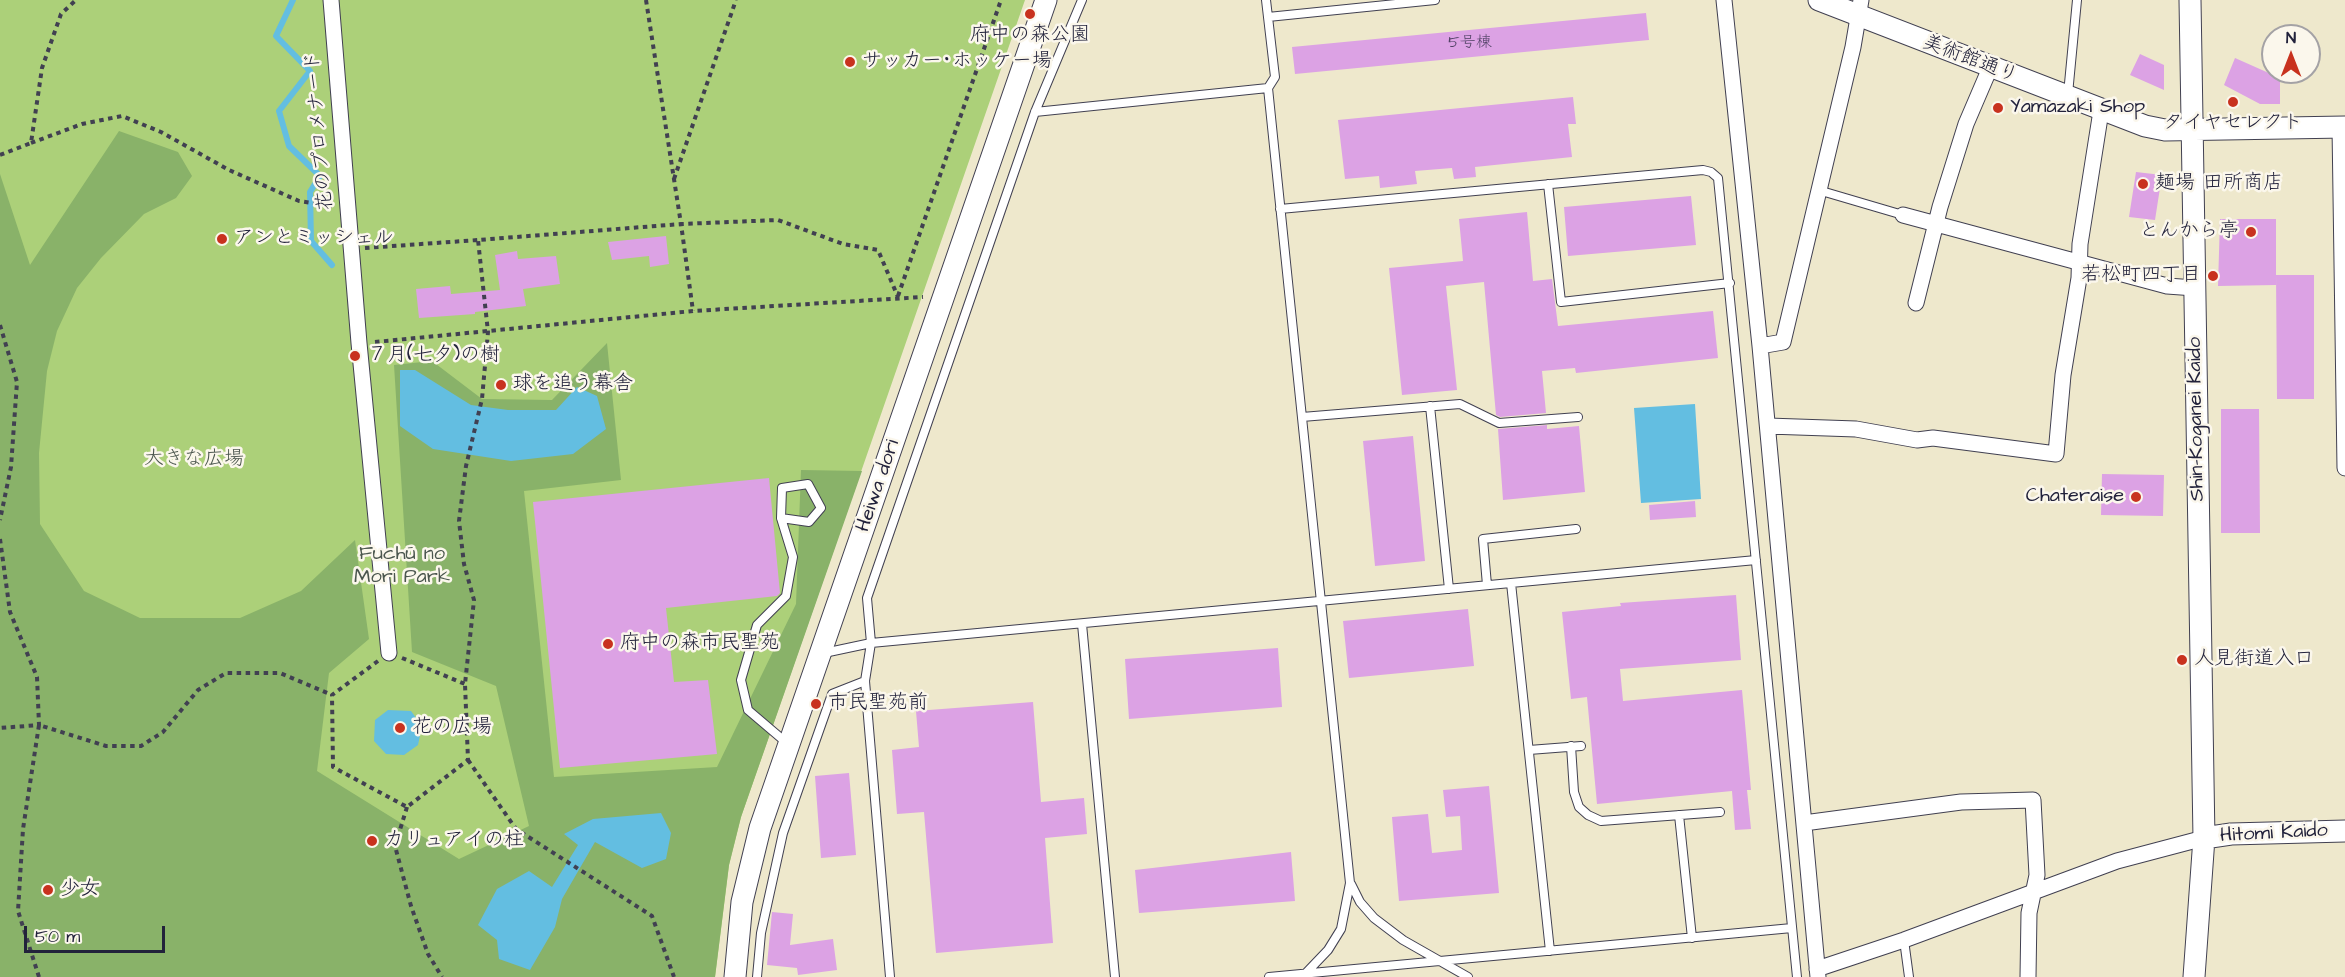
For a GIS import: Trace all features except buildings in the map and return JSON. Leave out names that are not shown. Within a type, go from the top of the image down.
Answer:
[{"type":"street","name":"花のプロメナード","points":[[331,0],[359,344],[389,653]]},
{"type":"street","name":"Heiwa dori","points":[[735,977],[737,934],[750,864],[820,654],[1046,0]]},
{"type":"street","points":[[1724,0],[1761,346],[1817,973],[2117,861],[2204,838]]},
{"type":"street","name":"美術館通り","points":[[1819,0],[1860,9],[1990,68],[2145,126],[2165,130],[2342,127]]},
{"type":"street","name":"Shin-Koganei Kaido","points":[[2190,0],[2204,838],[2194,977]]},
{"type":"street","points":[[1761,346],[1784,342],[1860,9]]},
{"type":"street","points":[[1916,303],[1935,224],[1966,124],[1990,68]]},
{"type":"street","points":[[1768,426],[1856,429],[1917,440],[1933,438],[2056,454],[2064,375],[2101,111]]},
{"type":"street","points":[[2342,127],[2345,468]]},
{"type":"street","points":[[1903,215],[2079,265],[2167,286],[2195,288]]},
{"type":"street","points":[[1804,823],[1961,802],[2033,800],[2037,875],[2029,913],[2028,977]]},
{"type":"street","name":"Hitomi Kaido","points":[[2204,838],[2231,834],[2345,831]]},
{"type":"lane","points":[[890,977],[865,681],[871,644],[867,598],[1035,112],[1082,0]]},
{"type":"lane","points":[[1266,0],[1275,77],[1268,88],[1350,883],[1341,929],[1328,950],[1306,974]]},
{"type":"lane","points":[[1268,16],[1435,0]]},
{"type":"lane","points":[[2068,98],[2077,0]]},
{"type":"lane","points":[[1035,112],[1268,88]]},
{"type":"lane","points":[[1280,209],[1703,170],[1711,172],[1718,178],[1797,977]]},
{"type":"lane","points":[[1548,184],[1561,302],[1730,283]]},
{"type":"lane","points":[[1817,190],[1903,215]]},
{"type":"lane","points":[[1302,417],[1460,404],[1499,423],[1578,417]]},
{"type":"lane","points":[[1430,406],[1449,589]]},
{"type":"lane","points":[[781,518],[809,522],[821,508],[807,484],[782,488],[781,518],[794,557],[786,596],[757,625],[741,680],[748,710],[789,745]]},
{"type":"lane","points":[[1487,585],[1483,539],[1575,529]]},
{"type":"lane","points":[[820,654],[871,644],[1756,560]]},
{"type":"lane","points":[[1511,583],[1550,951]]},
{"type":"lane","points":[[1082,624],[1115,977]]},
{"type":"lane","points":[[757,977],[761,933],[783,833],[831,694],[865,681]]},
{"type":"lane","points":[[1571,746],[1575,792],[1579,807],[1588,815],[1601,821],[1720,812]]},
{"type":"lane","points":[[1529,750],[1581,746]]},
{"type":"lane","points":[[1679,815],[1692,938]]},
{"type":"lane","points":[[1350,883],[1360,902],[1374,918],[1403,940],[1468,977]]},
{"type":"lane","points":[[1269,977],[1792,928]]},
{"type":"lane","points":[[1904,940],[1908,977]]},
{"type":"path","points":[[31,143],[42,68],[61,14],[76,0]]},
{"type":"path","points":[[646,0],[693,311]]},
{"type":"path","points":[[674,180],[736,0]]},
{"type":"path","points":[[898,297],[1001,0]]},
{"type":"path","points":[[0,155],[82,124],[122,116],[161,132],[229,170],[298,201],[348,208]]},
{"type":"path","points":[[351,249],[681,224],[778,220],[843,244],[878,250],[898,297]]},
{"type":"path","points":[[478,240],[488,332],[482,399],[466,466],[459,521],[464,564],[474,600],[465,684],[468,760],[516,828],[652,916],[674,977]]},
{"type":"path","points":[[359,344],[693,311],[898,297],[944,297]]},
{"type":"path","points":[[0,325],[16,382],[11,467],[0,520]]},
{"type":"path","points":[[0,539],[10,612],[37,677],[39,725],[23,828],[18,912],[39,977]]},
{"type":"path","points":[[332,695],[389,653],[465,684]]},
{"type":"path","points":[[0,728],[39,725],[106,746],[141,746],[163,732],[198,690],[226,673],[280,673],[332,695]]},
{"type":"path","points":[[332,695],[333,767],[407,807]]},
{"type":"path","points":[[442,977],[428,954],[411,906],[395,846],[407,807],[468,760]]},
{"type":"green space","name":"Fuchū no Mori Park","points":[[0,0],[1025,0],[741,817],[729,865],[715,977],[0,977]]},
{"type":"green space","points":[[119,131],[178,152],[192,176],[176,198],[144,214],[101,258],[77,288],[57,331],[47,371],[39,453],[40,524],[84,591],[140,618],[240,618],[301,591],[355,540],[369,639],[329,673],[317,771],[459,859],[529,826],[496,686],[412,652],[394,365],[432,361],[482,399],[552,400],[607,343],[621,480],[524,491],[554,777],[717,767],[796,604],[801,470],[862,471],[741,817],[729,865],[715,977],[0,977],[0,174],[30,265]]},
{"type":"water","points":[[400,370],[415,370],[471,405],[508,410],[556,410],[577,387],[597,396],[606,429],[573,454],[511,461],[433,449],[400,426]]},
{"type":"water","points":[[1695,404],[1701,499],[1641,503],[1634,408]]},
{"type":"water","points":[[388,710],[411,711],[422,726],[418,745],[404,755],[386,754],[374,741],[375,720]]},
{"type":"water","points":[[661,813],[671,833],[666,859],[642,868],[595,842],[562,899],[555,927],[530,970],[499,959],[497,940],[478,925],[497,889],[529,871],[552,887],[578,845],[564,834],[593,819]]},
{"type":"waterway","points":[[293,0],[276,36],[310,71],[279,111],[289,146],[320,176],[310,192],[311,241],[332,265]]},
{"type":"place","name":"府中の森公園","points":[[1030,14]]},
{"type":"place","name":"サッカー･ホッケー場","points":[[850,62]]},
{"type":"place","name":"タイヤセレクト","points":[[2233,102]]},
{"type":"place","name":"Yamazaki Shop","points":[[1998,108]]},
{"type":"place","name":"麺場 田所商店","points":[[2143,184]]},
{"type":"place","name":"とんから亭","points":[[2251,232]]},
{"type":"place","name":"アンとミッシェル","points":[[222,239]]},
{"type":"place","name":"若松町四丁目","points":[[2213,276]]},
{"type":"place","name":"７月(七夕)の樹","points":[[355,356]]},
{"type":"place","name":"球を追う幕舎","points":[[501,385]]},
{"type":"place","name":"Chateraise","points":[[2136,497]]},
{"type":"place","name":"府中の森市民聖苑","points":[[608,644]]},
{"type":"place","name":"人見街道入口","points":[[2182,660]]},
{"type":"place","name":"市民聖苑前","points":[[816,704]]},
{"type":"place","name":"花の広場","points":[[400,728]]},
{"type":"place","name":"カリュアイの柱","points":[[372,841]]},
{"type":"place","name":"少女","points":[[48,890]]},
{"type":"park label","name":"大きな広場","points":[[194,460]]}]
